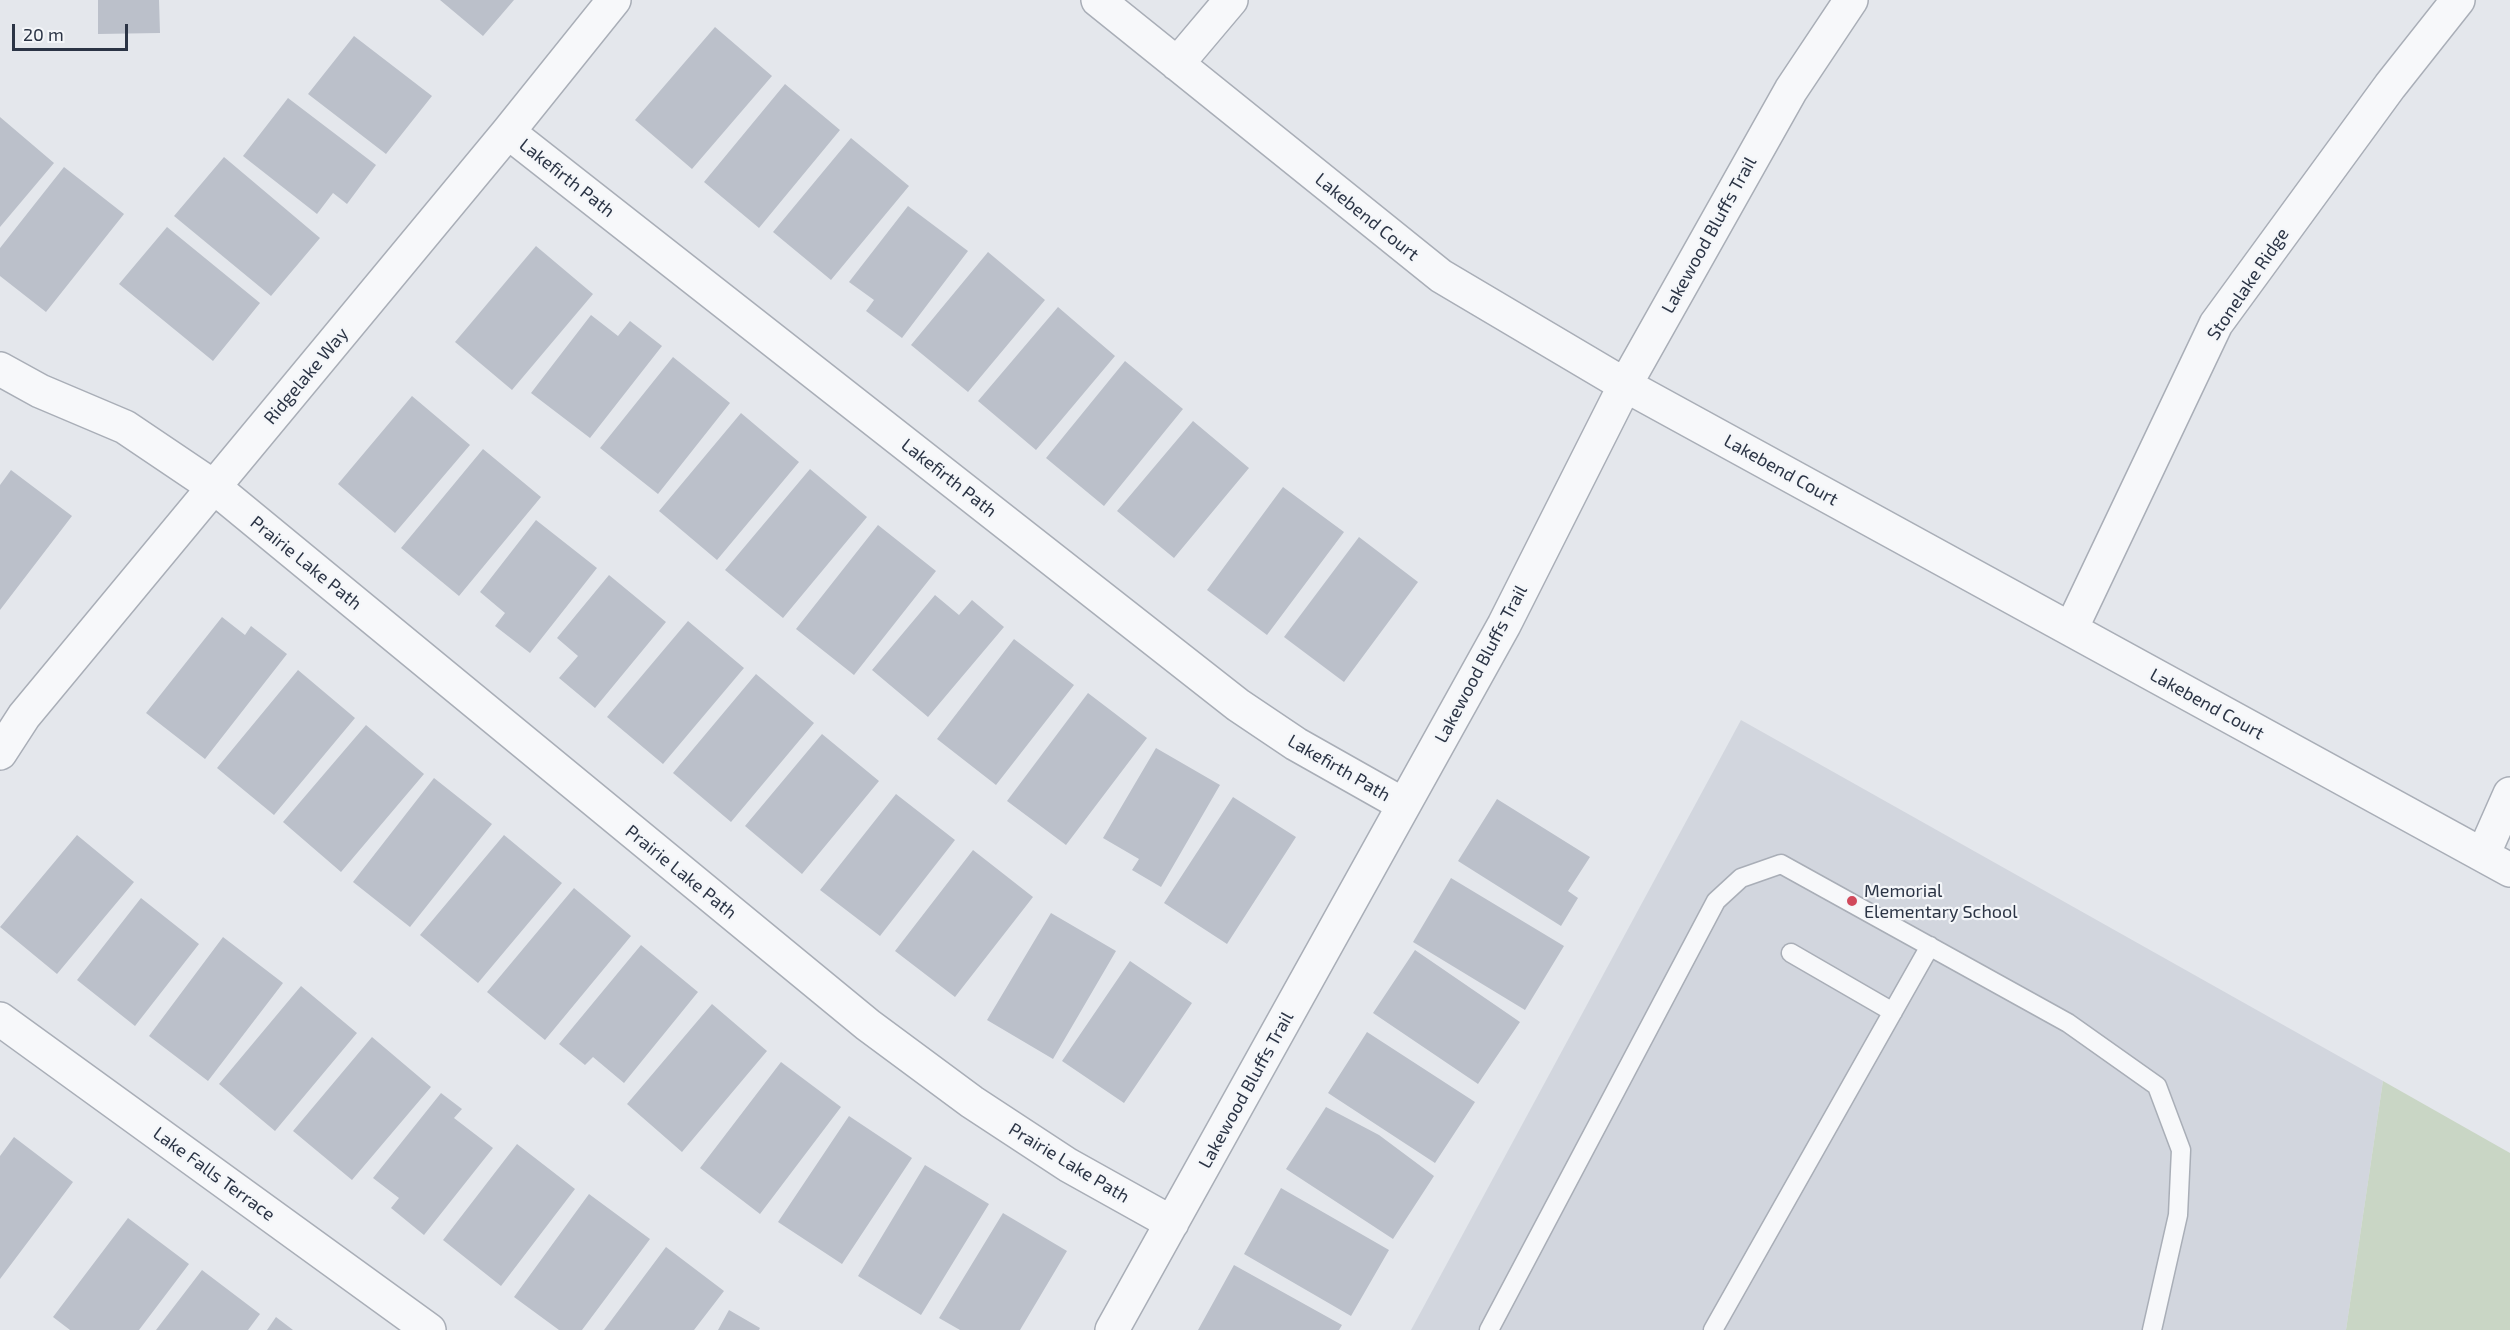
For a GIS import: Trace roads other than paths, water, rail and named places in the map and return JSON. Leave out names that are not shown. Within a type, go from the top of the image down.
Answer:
[{"type":"street","name":"Ridgelake Way","points":[[0,753],[24,716],[508,132],[614,0]]},
{"type":"street","name":"Lakebend Court","points":[[1098,0],[1441,276],[1626,385],[2496,862]]},
{"type":"street","points":[[1177,64],[1231,0]]},
{"type":"street","name":"Lakewood Bluffs Trail","points":[[1112,1330],[1504,625],[1626,385],[1791,90],[1851,0]]},
{"type":"street","name":"Stonelake Ridge","points":[[2071,629],[2217,324],[2390,86],[2458,0]]},
{"type":"street","name":"Lakefirth Path","points":[[508,132],[1239,705],[1296,744],[1404,805]]},
{"type":"street","name":"Prairie Lake Path","points":[[0,369],[40,391],[125,427],[214,487],[868,1025],[972,1102],[1068,1165],[1172,1223]]},
{"type":"street","points":[[2496,862],[2510,794]]},
{"type":"street","name":"Lake Falls Terrace","points":[[0,1018],[429,1330]]},
{"type":"lane","points":[[1489,1330],[1716,901],[1741,878],[1781,864],[2068,1023],[2157,1086],[2181,1150],[2178,1215],[2152,1330]]},
{"type":"lane","points":[[1713,1330],[1930,946]]},
{"type":"lane","points":[[1791,953],[1893,1012]]},
{"type":"place","name":"Memorial Elementary School","points":[[1852,901]]}]
